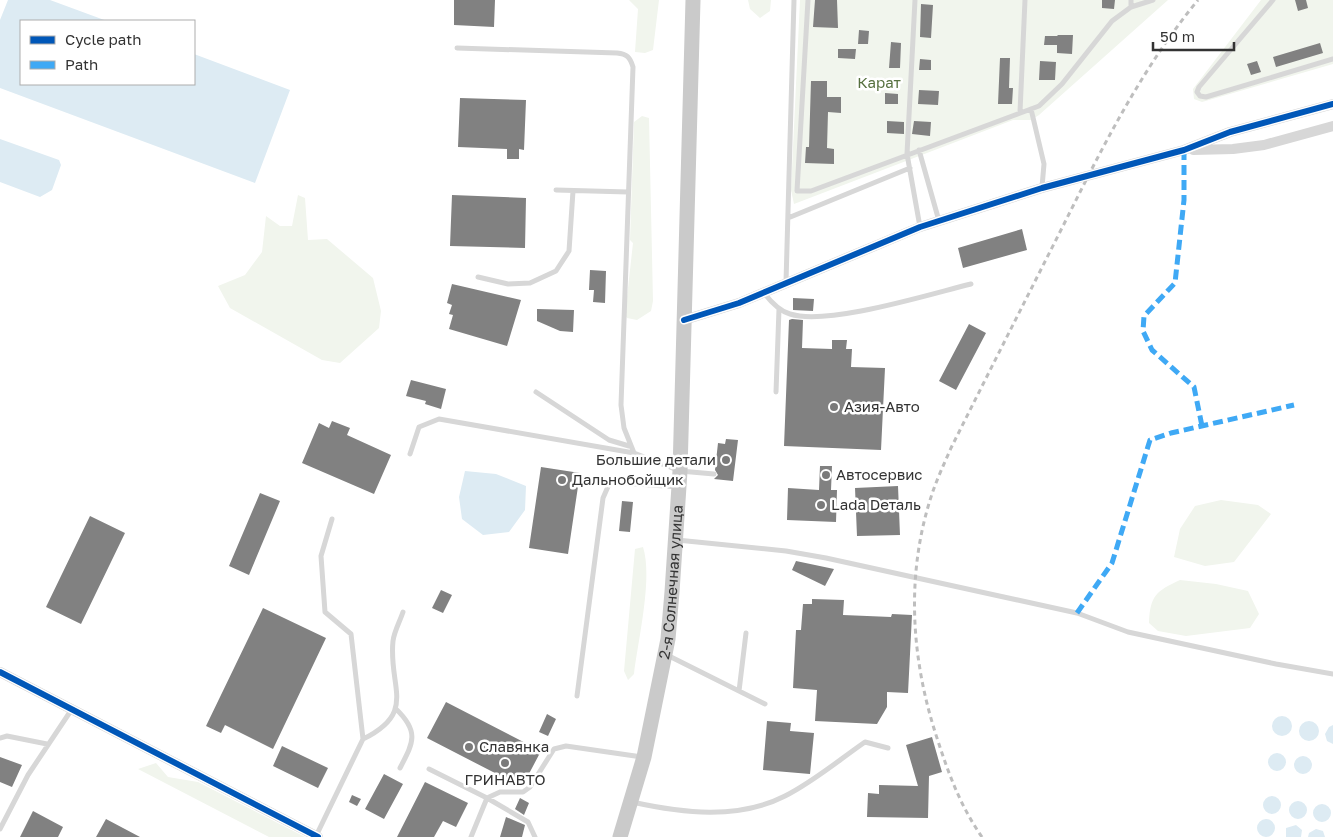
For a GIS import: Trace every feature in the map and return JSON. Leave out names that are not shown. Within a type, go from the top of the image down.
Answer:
[{"type":"main road","name":"2-я Солнечная улица","points":[[620,837],[644,757],[665,654],[676,540],[680,471],[693,0]]},
{"type":"street","points":[[684,320],[740,303],[920,227],[1042,188],[1184,150],[1230,132],[1333,104]]},
{"type":"street","points":[[1184,150],[1233,149],[1264,145],[1333,126]]},
{"type":"street","points":[[0,672],[317,836]]},
{"type":"lane","points":[[786,283],[794,0]]},
{"type":"lane","points":[[808,0],[797,191],[811,191],[1039,106],[1062,84],[1112,20],[1131,8],[1153,0]]},
{"type":"lane","points":[[915,0],[907,154],[920,227]]},
{"type":"lane","points":[[1020,112],[1024,0]]},
{"type":"lane","points":[[1131,0],[1131,8]]},
{"type":"lane","points":[[1273,0],[1199,86],[1198,92],[1200,96],[1206,97],[1333,60]]},
{"type":"lane","points":[[457,48],[625,54],[630,58],[633,67],[621,405],[629,446],[634,453]]},
{"type":"lane","points":[[1031,109],[1044,164],[1042,188]]},
{"type":"lane","points":[[919,150],[939,221]]},
{"type":"lane","points":[[788,218],[910,168]]},
{"type":"lane","points":[[556,190],[615,190],[628,192]]},
{"type":"lane","points":[[478,277],[508,284],[530,283],[556,271],[569,250],[573,191]]},
{"type":"lane","points":[[764,292],[779,309],[791,315],[843,314],[971,284]]},
{"type":"lane","points":[[776,392],[779,309]]},
{"type":"lane","points":[[536,392],[608,440],[629,446]]},
{"type":"lane","points":[[410,454],[419,427],[439,419],[634,453],[680,471],[714,474]]},
{"type":"lane","points":[[577,696],[603,498],[610,482],[678,488]]},
{"type":"lane","points":[[317,836],[363,739],[351,634],[325,612],[321,556],[332,519]]},
{"type":"lane","points":[[676,540],[786,551],[826,558],[1077,614],[1128,632],[1276,664],[1333,674]]},
{"type":"lane","points":[[363,739],[382,729],[396,709],[393,641],[403,612]]},
{"type":"lane","points":[[739,692],[746,633]]},
{"type":"lane","points":[[665,654],[765,704]]},
{"type":"lane","points":[[0,829],[28,775],[72,708]]},
{"type":"lane","points":[[396,709],[403,716],[411,731],[413,742],[400,768]]},
{"type":"lane","points":[[0,736],[47,744]]},
{"type":"lane","points":[[631,801],[670,810],[712,813],[747,808],[784,796],[865,742],[888,748]]},
{"type":"lane","points":[[471,837],[487,798],[500,792],[523,792],[530,786],[554,749],[566,746],[644,757]]},
{"type":"lane","points":[[429,770],[487,798],[528,822],[535,837]]},
{"type":"green space","points":[[629,0],[659,0],[653,50],[645,53],[635,52],[638,9]]},
{"type":"green space","points":[[748,0],[771,0],[770,11],[760,18],[750,9]]},
{"type":"green space","name":"Карат","points":[[800,0],[1168,0],[1039,115],[1031,120],[1013,120],[794,204],[791,190]]},
{"type":"green space","points":[[1261,0],[1333,0],[1333,64],[1202,102],[1194,99],[1193,89]]},
{"type":"green space","points":[[642,116],[649,118],[653,301],[651,311],[637,320],[627,318],[625,315],[633,243],[630,240],[634,122]]},
{"type":"green space","points":[[298,195],[305,198],[308,240],[327,239],[373,278],[381,311],[379,328],[340,363],[322,360],[230,308],[218,286],[245,275],[262,252],[266,216],[280,226],[292,226]]},
{"type":"green space","points":[[1221,500],[1258,505],[1271,514],[1234,562],[1205,566],[1174,557],[1180,529],[1195,506]]},
{"type":"green space","points":[[643,547],[646,560],[646,592],[634,674],[628,680],[624,671],[635,549]]},
{"type":"green space","points":[[1180,580],[1216,584],[1248,591],[1259,614],[1250,628],[1186,636],[1158,631],[1149,623],[1153,600],[1160,591]]},
{"type":"green space","points":[[156,763],[168,777],[198,782],[305,837],[269,837],[138,769]]},
{"type":"shaded area","points":[[8,0],[50,0],[104,20],[20,20],[20,85],[195,85],[195,54],[290,90],[255,183],[0,88],[0,20]]},
{"type":"shaded area","points":[[0,139],[59,160],[61,165],[52,190],[40,197],[0,182]]},
{"type":"shaded area","points":[[465,471],[496,474],[526,486],[525,510],[509,532],[483,535],[462,519],[459,497]]},
{"type":"shaded area","points":[[1282,716],[1289,719],[1292,726],[1289,733],[1282,736],[1275,733],[1272,726],[1275,719]]},
{"type":"shaded area","points":[[1309,721],[1316,724],[1319,731],[1316,738],[1309,741],[1302,738],[1299,731],[1302,724]]},
{"type":"shaded area","points":[[1333,725],[1333,744],[1327,741],[1325,734],[1329,727]]},
{"type":"shaded area","points":[[1277,753],[1283,756],[1286,762],[1283,768],[1277,771],[1271,768],[1268,762],[1271,756]]},
{"type":"shaded area","points":[[1303,756],[1309,759],[1312,765],[1309,771],[1303,774],[1297,771],[1294,765],[1297,759]]},
{"type":"shaded area","points":[[1272,796],[1278,799],[1281,805],[1278,811],[1272,814],[1266,811],[1263,805],[1266,799]]},
{"type":"shaded area","points":[[1298,801],[1304,804],[1307,810],[1304,816],[1298,819],[1292,816],[1289,810],[1292,804]]},
{"type":"shaded area","points":[[1322,804],[1328,807],[1331,813],[1328,819],[1322,822],[1316,819],[1313,813],[1316,807]]},
{"type":"shaded area","points":[[1266,819],[1272,822],[1275,828],[1272,834],[1266,837],[1260,834],[1257,828],[1260,822]]},
{"type":"shaded area","points":[[1296,825],[1302,830],[1301,837],[1286,837],[1286,828]]},
{"type":"shaded area","points":[[1316,829],[1323,831],[1325,837],[1308,837],[1309,833]]},
{"type":"building","points":[[454,0],[495,0],[494,27],[454,25]]},
{"type":"building","points":[[815,0],[837,0],[838,28],[813,27]]},
{"type":"building","points":[[1102,0],[1115,0],[1114,9],[1102,8]]},
{"type":"building","points":[[1295,0],[1306,0],[1308,8],[1298,11]]},
{"type":"building","points":[[921,4],[933,5],[931,38],[920,37]]},
{"type":"building","points":[[859,30],[869,31],[868,44],[858,44]]},
{"type":"building","points":[[1073,35],[1072,54],[1057,53],[1057,45],[1044,45],[1045,36]]},
{"type":"building","points":[[891,42],[901,43],[900,68],[889,68]]},
{"type":"building","points":[[1320,43],[1323,53],[1276,67],[1273,57]]},
{"type":"building","points":[[838,49],[856,49],[855,59],[838,58]]},
{"type":"building","points":[[1000,58],[1010,58],[1009,88],[1013,88],[1012,104],[998,104]]},
{"type":"building","points":[[920,59],[931,60],[931,70],[919,70]]},
{"type":"building","points":[[1040,61],[1056,62],[1055,80],[1039,80]]},
{"type":"building","points":[[1257,61],[1261,72],[1251,75],[1247,64]]},
{"type":"building","points":[[811,81],[827,81],[827,97],[841,97],[841,113],[828,112],[827,148],[834,149],[834,164],[805,163],[806,147],[809,147]]},
{"type":"building","points":[[919,90],[939,91],[938,105],[918,104]]},
{"type":"building","points":[[885,93],[898,94],[898,104],[885,104]]},
{"type":"building","points":[[460,98],[526,100],[524,150],[519,149],[519,159],[507,159],[507,149],[458,147]]},
{"type":"building","points":[[887,121],[904,122],[904,134],[887,133]]},
{"type":"building","points":[[914,121],[931,122],[930,136],[912,134]]},
{"type":"building","points":[[452,195],[526,198],[525,248],[450,246]]},
{"type":"building","points":[[1022,229],[1027,250],[963,268],[958,248]]},
{"type":"building","points":[[590,270],[606,271],[605,303],[593,302],[594,290],[589,290]]},
{"type":"building","points":[[452,284],[521,300],[507,346],[449,329],[453,315],[449,314],[452,305],[447,303]]},
{"type":"building","points":[[793,298],[814,299],[813,311],[793,310]]},
{"type":"building","points":[[537,309],[574,310],[573,332],[560,331],[537,321]]},
{"type":"building","name":"Азия-Авто","points":[[789,320],[803,320],[802,348],[832,349],[832,340],[847,340],[846,349],[852,349],[851,367],[885,368],[881,450],[784,446]]},
{"type":"building","points":[[969,324],[986,333],[956,390],[939,381]]},
{"type":"building","points":[[411,380],[446,389],[441,409],[425,404],[426,401],[406,396]]},
{"type":"building","points":[[332,421],[350,428],[347,435],[391,455],[374,494],[302,463],[319,423],[329,428]]},
{"type":"building","points":[[726,439],[738,440],[733,481],[714,479],[718,475],[715,470],[718,443],[725,444]]},
{"type":"building","points":[[820,466],[832,466],[831,490],[837,490],[836,522],[787,520],[788,488],[819,490]]},
{"type":"building","points":[[541,467],[580,473],[568,554],[529,548]]},
{"type":"building","points":[[898,486],[900,535],[857,536],[855,488]]},
{"type":"building","points":[[260,493],[280,501],[249,575],[229,566]]},
{"type":"building","points":[[622,501],[633,502],[630,532],[619,531]]},
{"type":"building","points":[[90,516],[125,533],[81,624],[46,607]]},
{"type":"building","points":[[796,561],[834,569],[825,586],[792,570]]},
{"type":"building","points":[[441,590],[452,595],[443,613],[432,608]]},
{"type":"building","points":[[812,599],[844,600],[843,615],[891,617],[892,614],[912,615],[908,693],[887,692],[887,707],[877,724],[815,721],[817,690],[793,688],[796,630],[801,630],[803,604],[812,604]]},
{"type":"building","points":[[263,608],[326,638],[273,749],[225,725],[221,733],[206,726]]},
{"type":"building","points":[[446,702],[541,751],[522,787],[427,738]]},
{"type":"building","points":[[547,714],[556,719],[548,736],[539,732]]},
{"type":"building","points":[[767,721],[791,723],[790,731],[814,733],[810,774],[763,770]]},
{"type":"building","points":[[932,737],[942,772],[929,776],[928,818],[867,817],[868,793],[879,794],[879,785],[918,786],[906,745]]},
{"type":"building","points":[[282,746],[328,768],[318,788],[273,766]]},
{"type":"building","points":[[0,757],[22,765],[12,787],[0,782]]},
{"type":"building","points":[[384,774],[403,784],[384,819],[365,809]]},
{"type":"building","points":[[425,782],[468,803],[456,827],[443,821],[434,837],[397,837]]},
{"type":"building","points":[[352,795],[361,799],[357,806],[349,802]]},
{"type":"building","points":[[520,798],[529,803],[524,815],[515,809]]},
{"type":"building","points":[[33,811],[63,827],[58,837],[20,837]]},
{"type":"building","points":[[506,817],[525,825],[522,837],[500,837]]},
{"type":"building","points":[[106,819],[140,837],[96,837]]},
{"type":"railway","points":[[982,837],[968,814],[951,778],[929,711],[922,680],[917,649],[915,587],[923,525],[934,488],[951,448],[1094,166],[1141,80],[1198,0]]},
{"type":"marked path","points":[[1184,150],[1184,200],[1175,283],[1144,316],[1143,331],[1152,350],[1194,387],[1202,426]]},
{"type":"marked path","points":[[1077,613],[1112,563],[1150,440],[1171,433],[1294,405]]},
{"type":"cycle path","points":[[684,320],[739,303],[920,227],[1042,188],[1184,150],[1230,132],[1333,104]]},
{"type":"cycle path","points":[[0,672],[318,837]]},
{"type":"place","name":"Азия-Авто","points":[[834,407]]},
{"type":"place","name":"Большие детали","points":[[726,460]]},
{"type":"place","name":"Автосервис","points":[[826,475]]},
{"type":"place","name":"Дальнобойщик","points":[[562,480]]},
{"type":"place","name":"Lada Dеталь","points":[[821,505]]},
{"type":"place","name":"Славянка","points":[[469,747]]},
{"type":"place","name":"ГРИНАВТО","points":[[505,763]]}]
